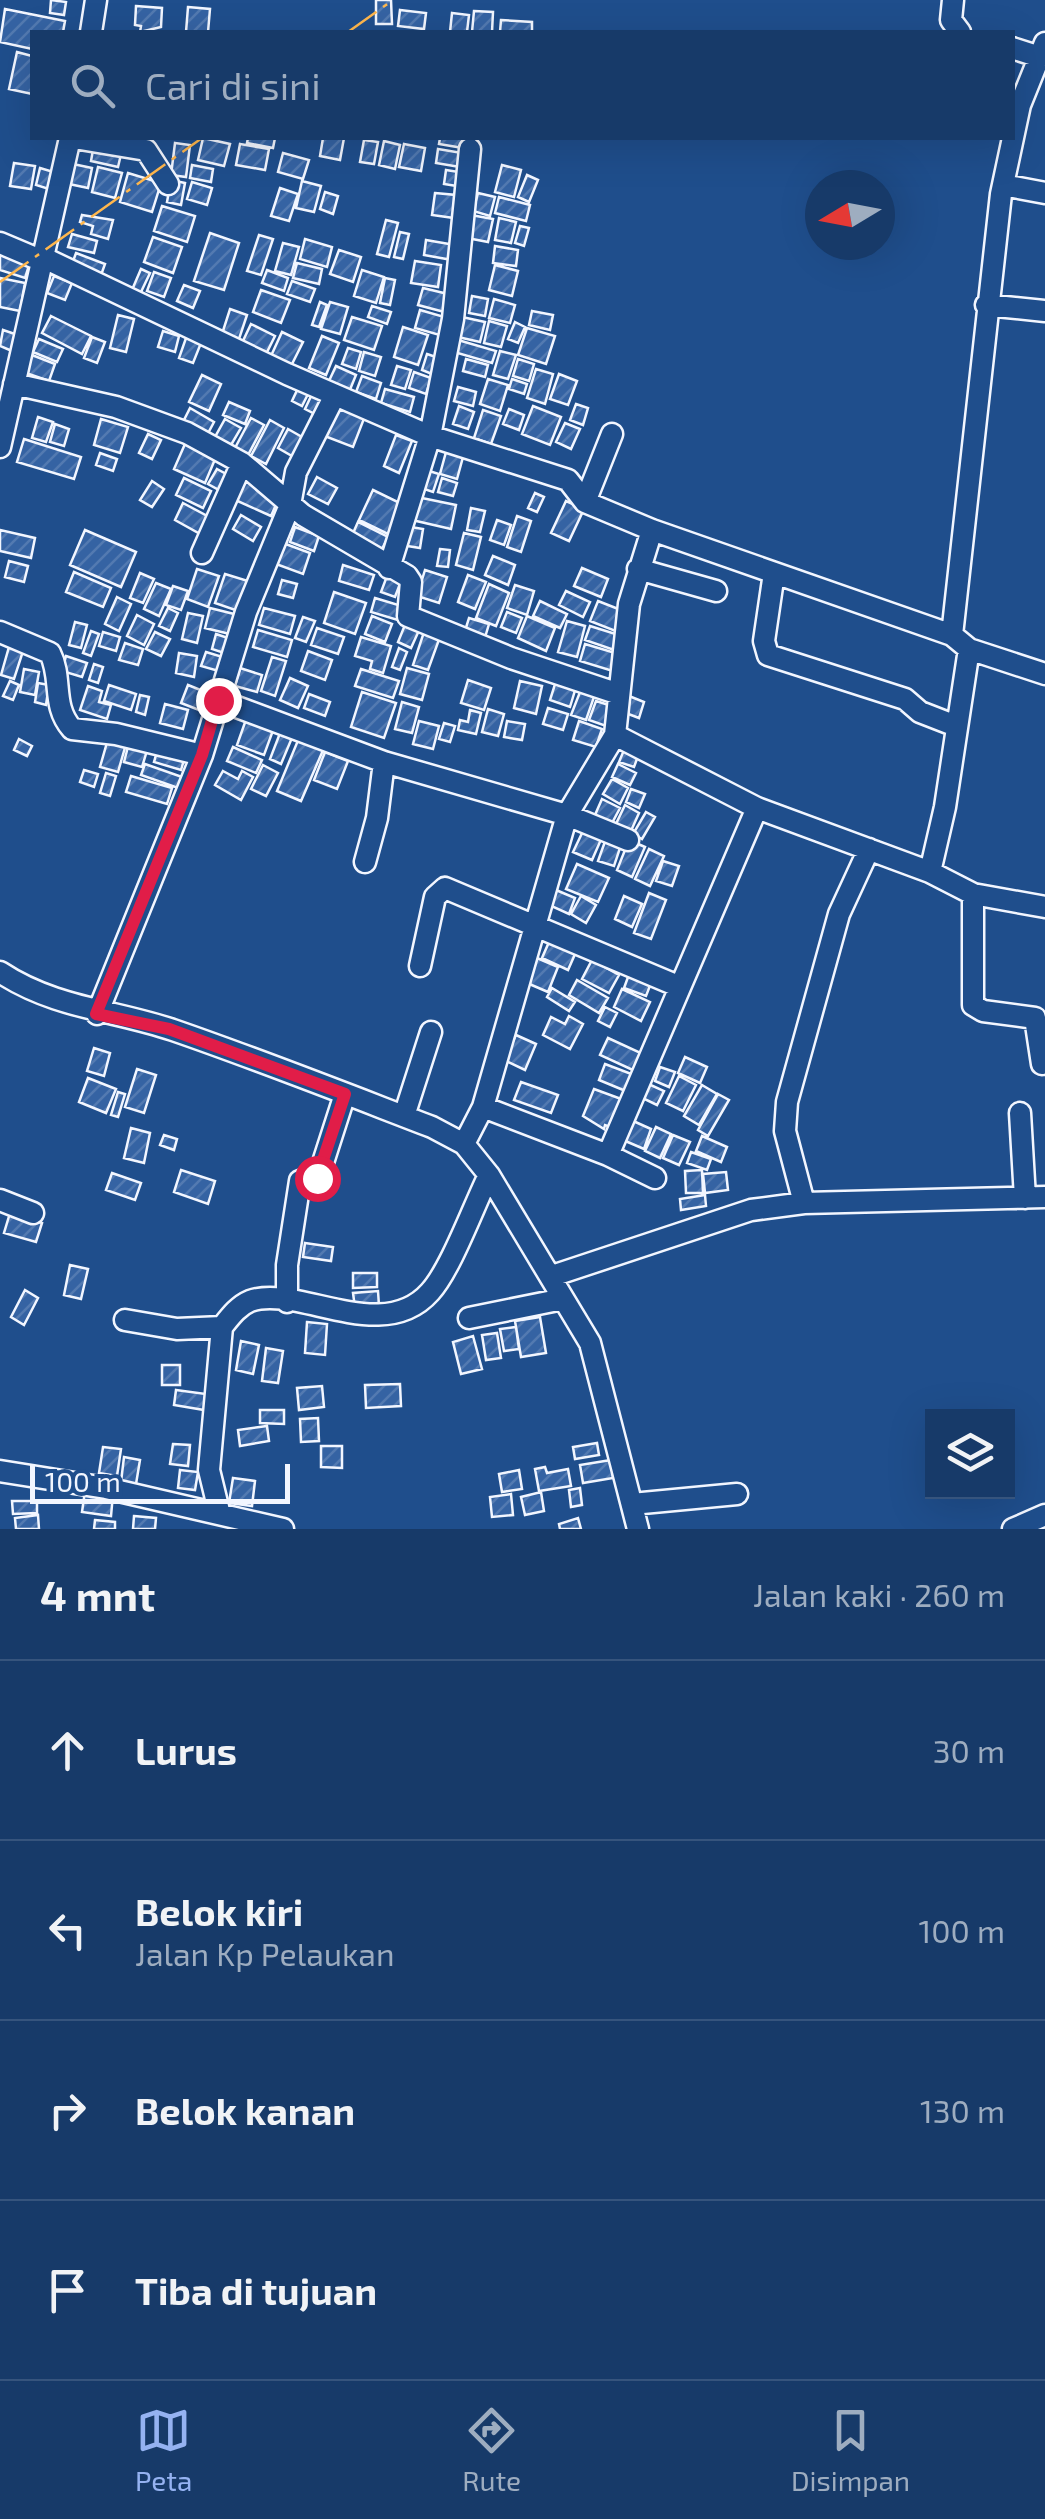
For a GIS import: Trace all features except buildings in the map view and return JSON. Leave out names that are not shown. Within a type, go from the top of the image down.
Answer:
[{"type":"street","points":[[91,30],[96,0]]},
{"type":"street","points":[[953,0],[951,20],[958,30]]},
{"type":"street","points":[[1015,48],[1042,50],[1015,129]]},
{"type":"street","points":[[0,447],[72,140]]},
{"type":"street","points":[[84,140],[146,150],[168,184]]},
{"type":"street","points":[[952,635],[986,305],[1013,140]]},
{"type":"street","points":[[389,568],[430,436],[453,319],[470,149]]},
{"type":"street","points":[[1003,186],[1045,193]]},
{"type":"street","points":[[0,243],[430,436],[568,480],[585,502],[652,530],[952,635],[969,649],[1045,674]]},
{"type":"street","points":[[986,305],[1045,311]]},
{"type":"street","points":[[14,384],[116,407],[187,433],[242,463],[290,505],[411,582],[408,616],[511,658],[620,694]]},
{"type":"street","points":[[96,1014],[202,755],[246,612],[290,505],[304,451],[335,395]]},
{"type":"street","points":[[585,502],[612,434]]},
{"type":"street","points":[[202,553],[242,463]]},
{"type":"street","points":[[464,1144],[482,1107],[567,815],[614,734],[629,604],[652,530]]},
{"type":"street","points":[[638,570],[716,591]]},
{"type":"street","points":[[774,574],[764,641],[768,655],[905,699],[920,712],[956,726]]},
{"type":"street","points":[[0,632],[50,654],[56,666],[58,707],[72,729],[116,734],[202,755]]},
{"type":"street","points":[[930,872],[969,649]]},
{"type":"street","points":[[218,700],[384,762],[567,815],[628,840]]},
{"type":"street","points":[[614,734],[757,808],[930,872],[973,894],[1045,907]]},
{"type":"street","points":[[364,862],[377,818],[384,762]]},
{"type":"street","points":[[608,1155],[757,808]]},
{"type":"street","points":[[804,1202],[785,1131],[787,1102],[839,914],[869,849]]},
{"type":"street","points":[[420,966],[439,890],[452,890],[678,986]]},
{"type":"street","points":[[973,894],[973,1005],[983,1012],[1035,1018],[1042,1064]]},
{"type":"street","points":[[0,972],[32,992],[96,1014],[169,1029],[404,1116],[464,1144],[489,1175],[590,1342],[638,1529]]},
{"type":"street","points":[[404,1116],[431,1032]]},
{"type":"street","points":[[288,1302],[288,1265],[300,1181],[318,1175],[345,1094]]},
{"type":"street","points":[[482,1107],[608,1155],[654,1178]]},
{"type":"street","points":[[552,1276],[751,1210],[804,1202],[1035,1198],[1020,1113]]},
{"type":"street","points":[[219,1511],[209,1470],[222,1327],[236,1310],[251,1301],[288,1302],[369,1314],[399,1309],[421,1299],[436,1283],[489,1175]]},
{"type":"street","points":[[0,1200],[33,1212]]},
{"type":"street","points":[[469,1318],[562,1298]]},
{"type":"street","points":[[125,1320],[177,1328],[222,1327]]},
{"type":"street","points":[[0,1471],[219,1511],[256,1525],[283,1529]]},
{"type":"street","points":[[632,1504],[737,1494]]},
{"type":"street","points":[[1012,1529],[1045,1514]]},
{"type":"power","points":[[351,30],[393,0]]},
{"type":"power","points":[[0,282],[199,140]]},
{"type":"route","points":[[218,700],[202,755],[96,1014],[169,1029],[345,1094],[317,1178]]}]
